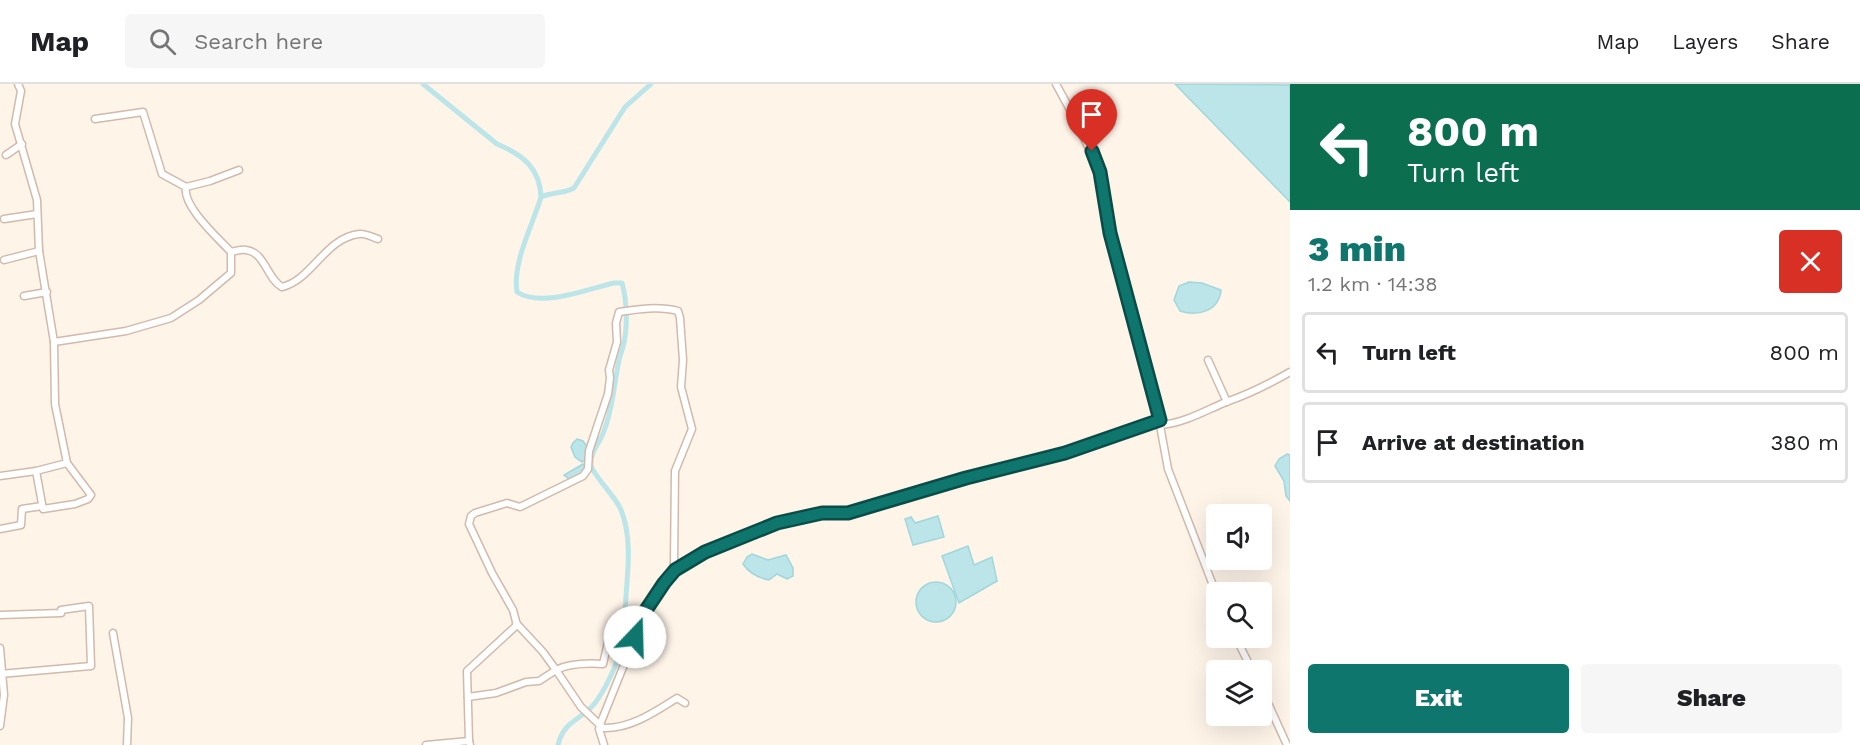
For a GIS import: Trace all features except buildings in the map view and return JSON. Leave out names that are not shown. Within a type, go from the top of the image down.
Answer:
[{"type":"street","points":[[18,84],[21,91],[15,124],[37,200],[39,251],[54,342],[55,404],[66,463],[78,477],[90,498],[75,504],[42,509],[36,471]]},
{"type":"street","points":[[1056,84],[1100,172],[1110,233],[1160,423],[1168,469],[1212,582]]},
{"type":"street","points":[[95,119],[143,112],[162,174],[186,187],[239,170]]},
{"type":"street","points":[[6,155],[22,144]]},
{"type":"street","points":[[54,342],[126,331],[171,318],[223,282],[231,273],[231,252],[192,209],[187,199],[186,187]]},
{"type":"street","points":[[4,219],[37,213]]},
{"type":"street","points":[[231,252],[245,250],[258,256],[276,284],[282,288],[305,273],[333,246],[360,234],[378,239]]},
{"type":"street","points":[[4,260],[39,251]]},
{"type":"street","points":[[24,296],[46,291]]},
{"type":"street","points":[[604,745],[600,726],[581,708],[543,652],[516,623],[513,610],[477,544],[469,524],[471,516],[475,513],[507,503],[520,507],[583,476],[588,469],[589,451],[608,394],[609,370],[617,342],[616,323],[619,312],[669,309],[678,311],[680,318],[683,360],[681,387],[693,429],[675,471],[675,570]]},
{"type":"street","points":[[1208,360],[1227,402]]},
{"type":"street","points":[[600,726],[642,616],[654,595],[675,570],[705,552],[777,523],[822,513],[848,513],[966,478],[1065,453],[1160,423],[1178,423],[1273,382],[1290,372]]},
{"type":"street","points":[[0,476],[36,471],[66,463]]},
{"type":"street","points":[[0,529],[21,525],[22,509],[42,506]]},
{"type":"street","points":[[0,615],[61,613],[61,610],[89,606],[91,666],[1,674]]},
{"type":"street","points":[[426,745],[470,743],[467,671],[516,623]]},
{"type":"street","points":[[113,633],[128,718],[127,745]]},
{"type":"street","points":[[468,697],[496,693],[526,682],[539,681],[562,667],[587,663],[603,664],[609,638],[635,637]]},
{"type":"street","points":[[0,648],[4,694],[0,726]]},
{"type":"street","points":[[600,726],[613,728],[631,724],[677,698],[685,703]]},
{"type":"street","points":[[1272,712],[1287,745]]},
{"type":"water","points":[[1175,84],[1290,85],[1290,202]]},
{"type":"water","points":[[1189,282],[1202,283],[1221,290],[1216,303],[1200,313],[1180,311],[1174,300],[1179,286]]},
{"type":"water","points":[[577,439],[583,441],[588,448],[587,458],[582,462],[575,457],[571,447]]},
{"type":"water","points":[[1287,454],[1290,455],[1290,501],[1286,496],[1284,481],[1275,466],[1279,459]]},
{"type":"water","points":[[583,464],[586,466],[583,474],[569,479],[564,475]]},
{"type":"water","points":[[938,516],[944,537],[913,545],[905,519],[911,517],[915,523]]},
{"type":"water","points":[[968,546],[974,565],[992,557],[997,581],[959,603],[942,556]]},
{"type":"water","points":[[752,554],[768,560],[786,555],[793,568],[793,576],[787,579],[777,574],[769,580],[754,575],[743,564]]},
{"type":"water","points":[[936,582],[950,588],[956,602],[950,616],[936,622],[922,616],[916,602],[922,588]]},
{"type":"waterway","points":[[423,84],[497,144],[522,158],[537,178],[541,197]]},
{"type":"waterway","points":[[558,745],[564,730],[590,709],[599,697],[614,668],[623,641],[628,564],[627,531],[621,510],[591,465],[592,456],[604,431],[611,405],[625,340],[626,306],[622,283],[565,296],[539,298],[517,292],[516,281],[520,256],[541,197],[574,188],[625,107],[651,84]]},
{"type":"route","points":[[635,637],[642,616],[654,595],[675,570],[705,552],[777,523],[822,513],[848,513],[868,508],[966,478],[1065,453],[1160,420],[1110,233],[1100,172],[1092,151]]}]
